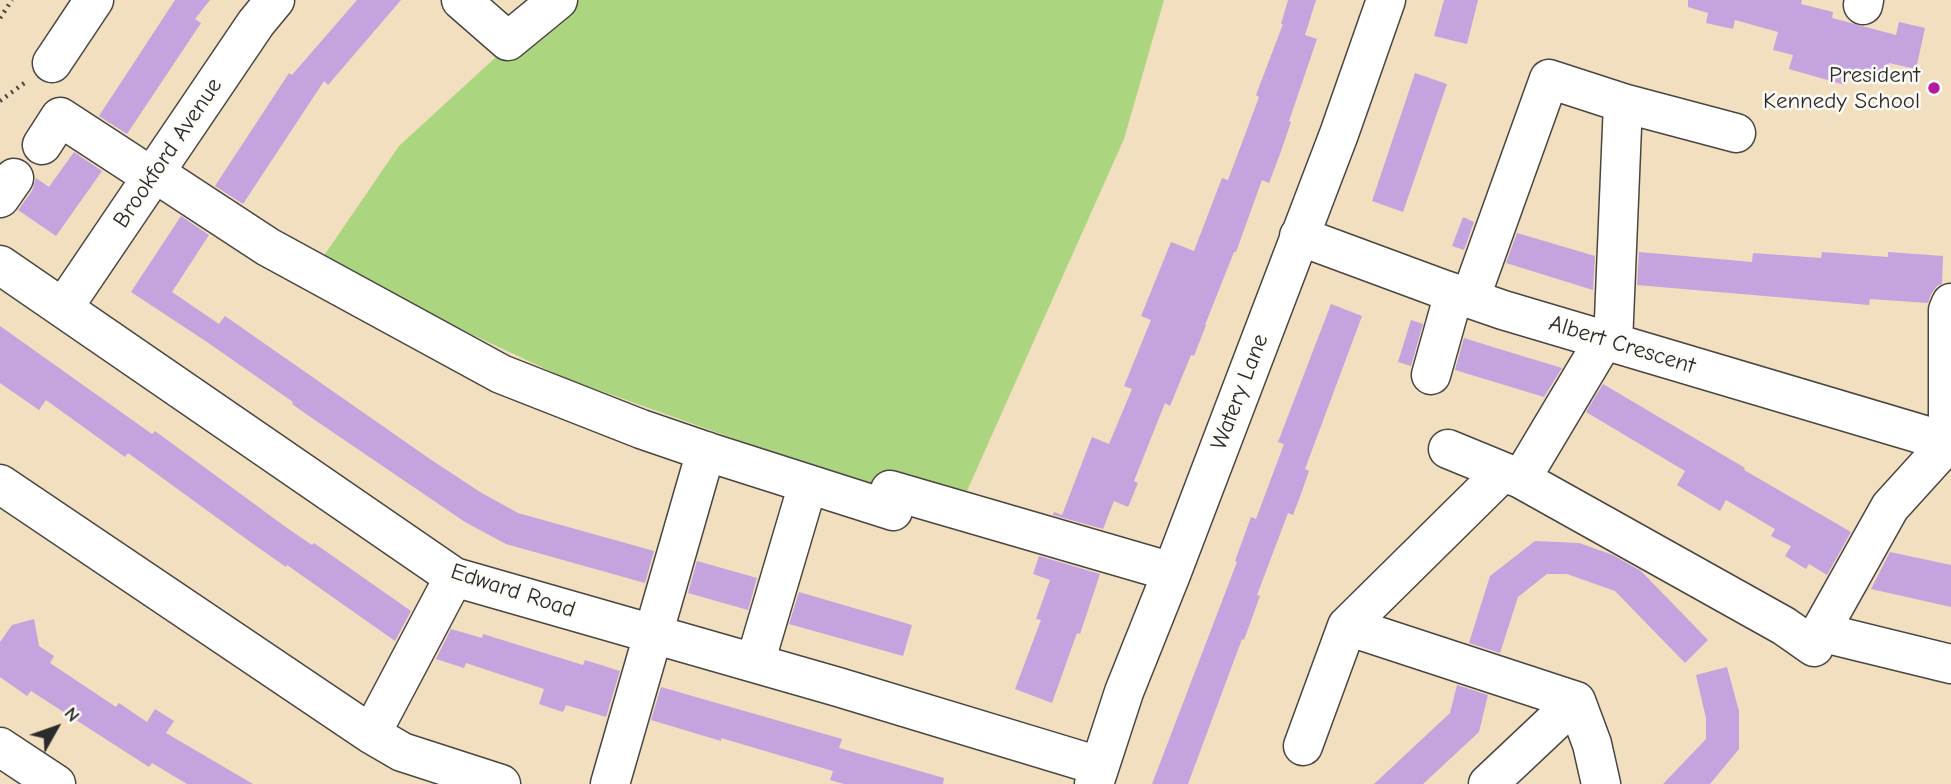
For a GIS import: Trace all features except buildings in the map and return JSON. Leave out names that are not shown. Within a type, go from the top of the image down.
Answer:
[{"type":"street","points":[[52,63],[94,0]]},
{"type":"street","name":"Brookford Avenue","points":[[63,308],[256,23],[275,0]]},
{"type":"street","points":[[461,0],[508,41],[558,0]]},
{"type":"street","name":"Watery Lane","points":[[1097,775],[1124,692],[1339,134],[1386,0]]},
{"type":"street","points":[[1431,374],[1549,79],[1623,103],[1736,133]]},
{"type":"street","points":[[1303,746],[1347,626],[1512,475],[1609,341],[1623,103]]},
{"type":"street","points":[[41,145],[60,117],[268,247],[501,374],[641,429],[808,484],[891,501],[1172,572]]},
{"type":"street","name":"Albert Crescent","points":[[1299,236],[1462,296],[1950,443]]},
{"type":"street","name":"Edward Road","points":[[0,265],[454,577],[755,663],[1097,775]]},
{"type":"street","points":[[1448,449],[1512,475],[1784,626],[1814,647],[1890,507],[1950,443],[1948,310],[1951,303]]},
{"type":"street","points":[[610,784],[706,451]]},
{"type":"street","points":[[0,484],[371,734],[402,752],[501,784]]},
{"type":"street","points":[[755,663],[808,484]]},
{"type":"street","points":[[371,734],[454,577]]},
{"type":"street","points":[[1347,626],[1576,701]]},
{"type":"street","points":[[1820,632],[1951,664]]},
{"type":"street","points":[[1488,784],[1576,701]]},
{"type":"street","points":[[1576,701],[1592,744],[1601,784]]},
{"type":"street","points":[[0,747],[56,784]]},
{"type":"path","points":[[0,18],[12,0]]},
{"type":"green space","points":[[565,0],[1164,0],[1124,139],[962,502],[869,487],[565,378],[319,263],[399,146],[508,46]]},
{"type":"place","name":"President Kennedy School","points":[[1934,88]]}]
